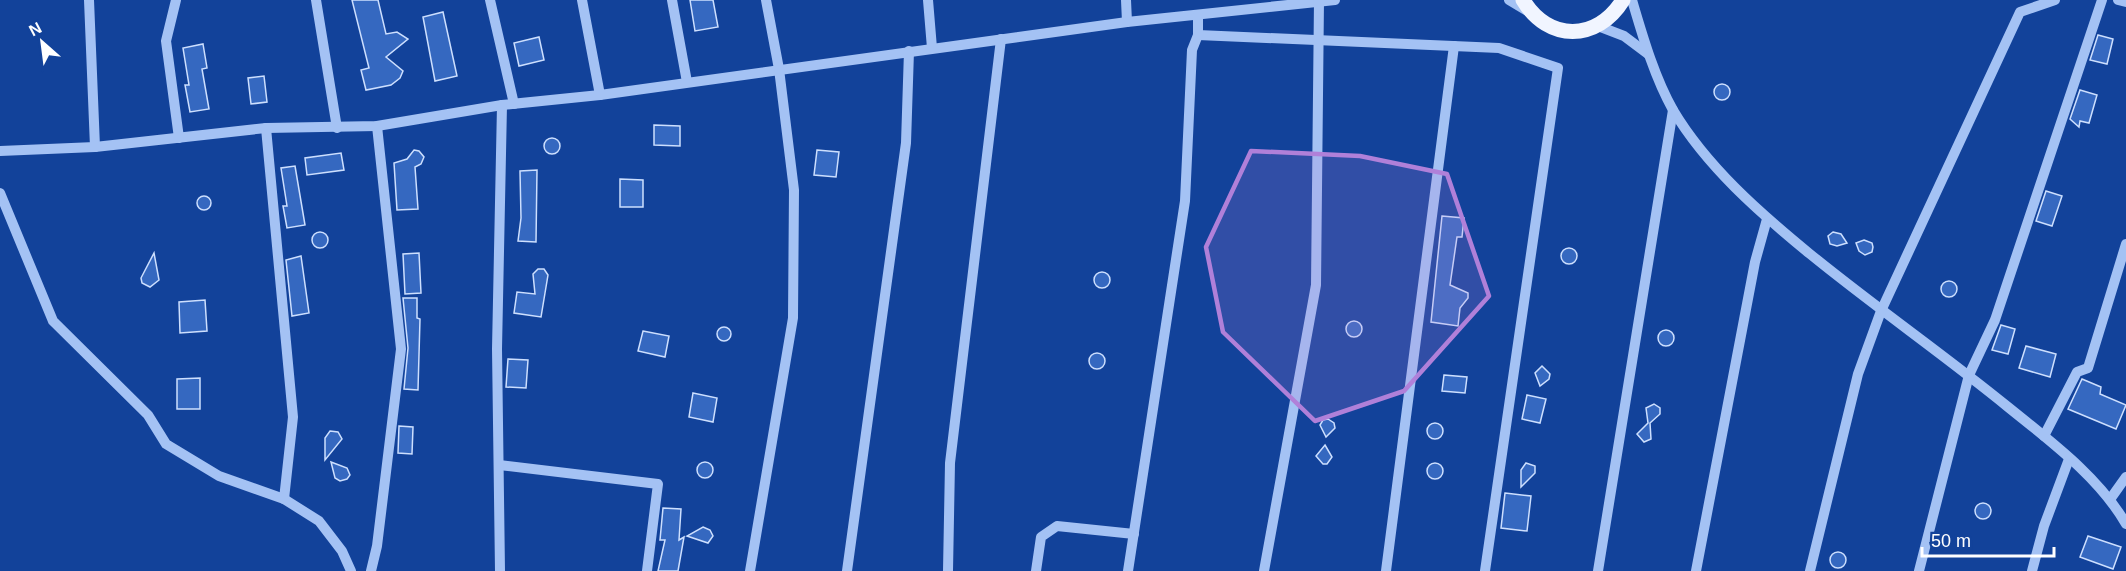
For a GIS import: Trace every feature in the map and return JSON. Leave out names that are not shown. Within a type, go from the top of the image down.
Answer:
[{"type":"main road","points":[[1527,6],[1545,25],[1562,31],[1580,32],[1598,26],[1612,15],[1623,0]]},
{"type":"street","points":[[89,0],[95,147]]},
{"type":"street","points":[[176,0],[166,41],[179,138]]},
{"type":"street","points":[[316,0],[336,128]]},
{"type":"street","points":[[490,0],[508,105],[497,349],[500,571]]},
{"type":"street","points":[[582,0],[600,95]]},
{"type":"street","points":[[672,0],[687,82]]},
{"type":"street","points":[[750,571],[793,318],[794,190],[779,69],[766,0]]},
{"type":"street","points":[[928,0],[932,48]]},
{"type":"street","points":[[1126,0],[1127,22]]},
{"type":"street","points":[[0,151],[95,147],[266,128],[377,126],[508,105],[600,95],[1127,22],[1335,0]]},
{"type":"street","points":[[1509,0],[1527,6]]},
{"type":"street","points":[[1632,0],[1648,54],[1673,110],[1719,170],[1767,219],[1881,311],[1969,375],[2044,436],[2111,498],[2126,524]]},
{"type":"street","points":[[1810,571],[1858,374],[1881,311],[2020,12],[2055,0]]},
{"type":"street","points":[[1919,571],[1969,375],[1995,320],[2102,0]]},
{"type":"street","points":[[2118,0],[2126,2]]},
{"type":"street","points":[[1264,571],[1316,285],[1319,1]]},
{"type":"street","points":[[1128,571],[1185,201],[1192,50],[1197,34],[1198,15]]},
{"type":"street","points":[[1598,26],[1624,36],[1648,54]]},
{"type":"street","points":[[1197,34],[1320,42],[1499,48],[1558,68],[1485,571]]},
{"type":"street","points":[[948,571],[950,462],[1001,39]]},
{"type":"street","points":[[1386,571],[1454,46]]},
{"type":"street","points":[[847,571],[906,143],[909,51]]},
{"type":"street","points":[[1599,571],[1673,110]]},
{"type":"street","points":[[371,571],[401,349],[377,126]]},
{"type":"street","points":[[266,128],[293,417],[284,499]]},
{"type":"street","points":[[0,193],[53,321],[148,414],[166,444],[219,476],[284,499],[319,521],[342,552],[351,571]]},
{"type":"street","points":[[1696,571],[1755,262],[1767,219]]},
{"type":"street","points":[[2044,436],[2077,372],[2088,368],[2126,244]]},
{"type":"street","points":[[2032,571],[2044,526],[2069,459]]},
{"type":"street","points":[[499,465],[658,484],[647,571]]},
{"type":"street","points":[[2111,498],[2126,477]]},
{"type":"street","points":[[1036,571],[1041,537],[1057,526],[1134,534]]},
{"type":"highlighted area","points":[[1251,151],[1360,156],[1447,174],[1489,296],[1404,391],[1315,421],[1223,332],[1206,247]]},
{"type":"building","points":[[352,0],[378,0],[386,34],[397,32],[408,39],[386,57],[403,71],[400,78],[391,85],[366,90],[361,70],[369,68]]},
{"type":"building","points":[[690,0],[713,0],[718,27],[695,31]]},
{"type":"building","points":[[443,12],[457,76],[435,81],[423,17]]},
{"type":"building","points":[[2098,35],[2113,39],[2107,64],[2090,60]]},
{"type":"building","points":[[539,37],[544,60],[519,66],[514,43]]},
{"type":"building","points":[[203,44],[207,68],[202,69],[209,109],[190,112],[185,85],[189,85],[183,48]]},
{"type":"building","points":[[264,76],[267,102],[251,104],[248,78]]},
{"type":"building","points":[[1722,84],[1730,92],[1722,100],[1714,92]]},
{"type":"building","points":[[2080,90],[2097,95],[2089,123],[2080,121],[2079,127],[2070,119]]},
{"type":"building","points":[[654,125],[680,126],[680,146],[654,145]]},
{"type":"building","points":[[552,138],[558,140],[560,146],[558,152],[552,154],[546,152],[544,146],[546,140]]},
{"type":"building","points":[[414,150],[419,151],[424,157],[421,164],[415,167],[418,209],[397,210],[394,163],[407,159]]},
{"type":"building","points":[[817,150],[839,152],[836,177],[814,175]]},
{"type":"building","points":[[341,153],[344,170],[307,175],[305,158]]},
{"type":"building","points":[[295,166],[305,225],[287,228],[283,206],[287,206],[281,168]]},
{"type":"building","points":[[537,170],[536,242],[518,241],[521,218],[520,171]]},
{"type":"building","points":[[620,179],[643,180],[643,207],[620,207]]},
{"type":"building","points":[[2046,191],[2062,196],[2052,226],[2036,221]]},
{"type":"building","points":[[201,196],[207,196],[211,203],[207,210],[201,210],[197,206],[197,200]]},
{"type":"building","points":[[1442,216],[1464,218],[1462,237],[1457,237],[1450,285],[1468,293],[1468,298],[1460,308],[1458,326],[1431,322]]},
{"type":"building","points":[[317,232],[323,232],[328,240],[326,246],[317,248],[312,243],[312,237]]},
{"type":"building","points":[[1833,232],[1841,234],[1847,243],[1837,246],[1830,244],[1828,236]]},
{"type":"building","points":[[1864,240],[1872,243],[1873,247],[1872,252],[1865,255],[1859,251],[1856,243]]},
{"type":"building","points":[[1569,248],[1577,256],[1569,264],[1561,256]]},
{"type":"building","points":[[154,253],[159,280],[150,287],[142,283],[141,278]]},
{"type":"building","points":[[419,253],[421,293],[405,294],[403,254]]},
{"type":"building","points":[[301,256],[309,313],[292,316],[286,260]]},
{"type":"building","points":[[538,269],[544,269],[548,275],[541,317],[514,313],[517,292],[535,294],[533,274]]},
{"type":"building","points":[[1102,272],[1108,274],[1110,280],[1108,286],[1102,288],[1096,286],[1094,280],[1096,274]]},
{"type":"building","points":[[1949,281],[1957,289],[1949,297],[1941,289]]},
{"type":"building","points":[[403,298],[417,298],[417,318],[420,319],[418,390],[404,389],[408,348]]},
{"type":"building","points":[[205,300],[207,331],[180,333],[179,302]]},
{"type":"building","points":[[1354,321],[1362,329],[1354,337],[1346,329]]},
{"type":"building","points":[[2001,325],[2015,329],[2008,354],[1992,350]]},
{"type":"building","points":[[721,327],[727,327],[731,334],[727,341],[721,341],[717,337],[717,331]]},
{"type":"building","points":[[1666,330],[1674,338],[1666,346],[1658,338]]},
{"type":"building","points":[[643,331],[669,336],[665,357],[638,351]]},
{"type":"building","points":[[2026,346],[2056,354],[2050,377],[2019,368]]},
{"type":"building","points":[[1097,353],[1103,355],[1105,361],[1103,367],[1097,369],[1091,367],[1089,361],[1091,355]]},
{"type":"building","points":[[508,359],[528,360],[526,388],[506,387]]},
{"type":"building","points":[[1542,366],[1550,374],[1549,379],[1540,386],[1535,373]]},
{"type":"building","points":[[1444,375],[1467,377],[1465,393],[1442,391]]},
{"type":"building","points":[[200,378],[200,409],[177,409],[177,379]]},
{"type":"building","points":[[2082,379],[2101,387],[2100,394],[2126,405],[2116,429],[2068,409]]},
{"type":"building","points":[[693,393],[717,398],[713,422],[689,417]]},
{"type":"building","points":[[1527,395],[1546,399],[1540,423],[1522,419]]},
{"type":"building","points":[[1654,404],[1660,408],[1660,414],[1650,423],[1651,439],[1644,442],[1637,434],[1648,423],[1646,408]]},
{"type":"building","points":[[1328,419],[1334,423],[1335,428],[1326,437],[1320,425],[1323,420]]},
{"type":"building","points":[[1435,423],[1443,431],[1435,439],[1427,431]]},
{"type":"building","points":[[399,426],[413,427],[412,454],[398,453]]},
{"type":"building","points":[[330,431],[338,432],[342,439],[325,460],[325,438]]},
{"type":"building","points":[[1325,445],[1332,457],[1327,464],[1323,464],[1316,456]]},
{"type":"building","points":[[331,462],[347,468],[350,475],[347,479],[340,481],[335,478]]},
{"type":"building","points":[[705,462],[711,464],[713,470],[711,476],[705,478],[699,476],[697,470],[699,464]]},
{"type":"building","points":[[1435,463],[1443,471],[1435,479],[1427,471]]},
{"type":"building","points":[[1526,463],[1535,466],[1535,473],[1521,487],[1521,470]]},
{"type":"building","points":[[1505,493],[1531,496],[1527,531],[1501,528]]},
{"type":"building","points":[[1983,503],[1991,511],[1983,519],[1975,511]]},
{"type":"building","points":[[663,508],[681,509],[679,540],[684,537],[678,571],[658,571],[665,540],[660,540]]},
{"type":"building","points":[[703,527],[710,530],[713,536],[708,543],[687,536]]},
{"type":"building","points":[[2088,536],[2121,547],[2113,569],[2080,557]]},
{"type":"building","points":[[1838,552],[1846,560],[1838,568],[1830,560]]}]
